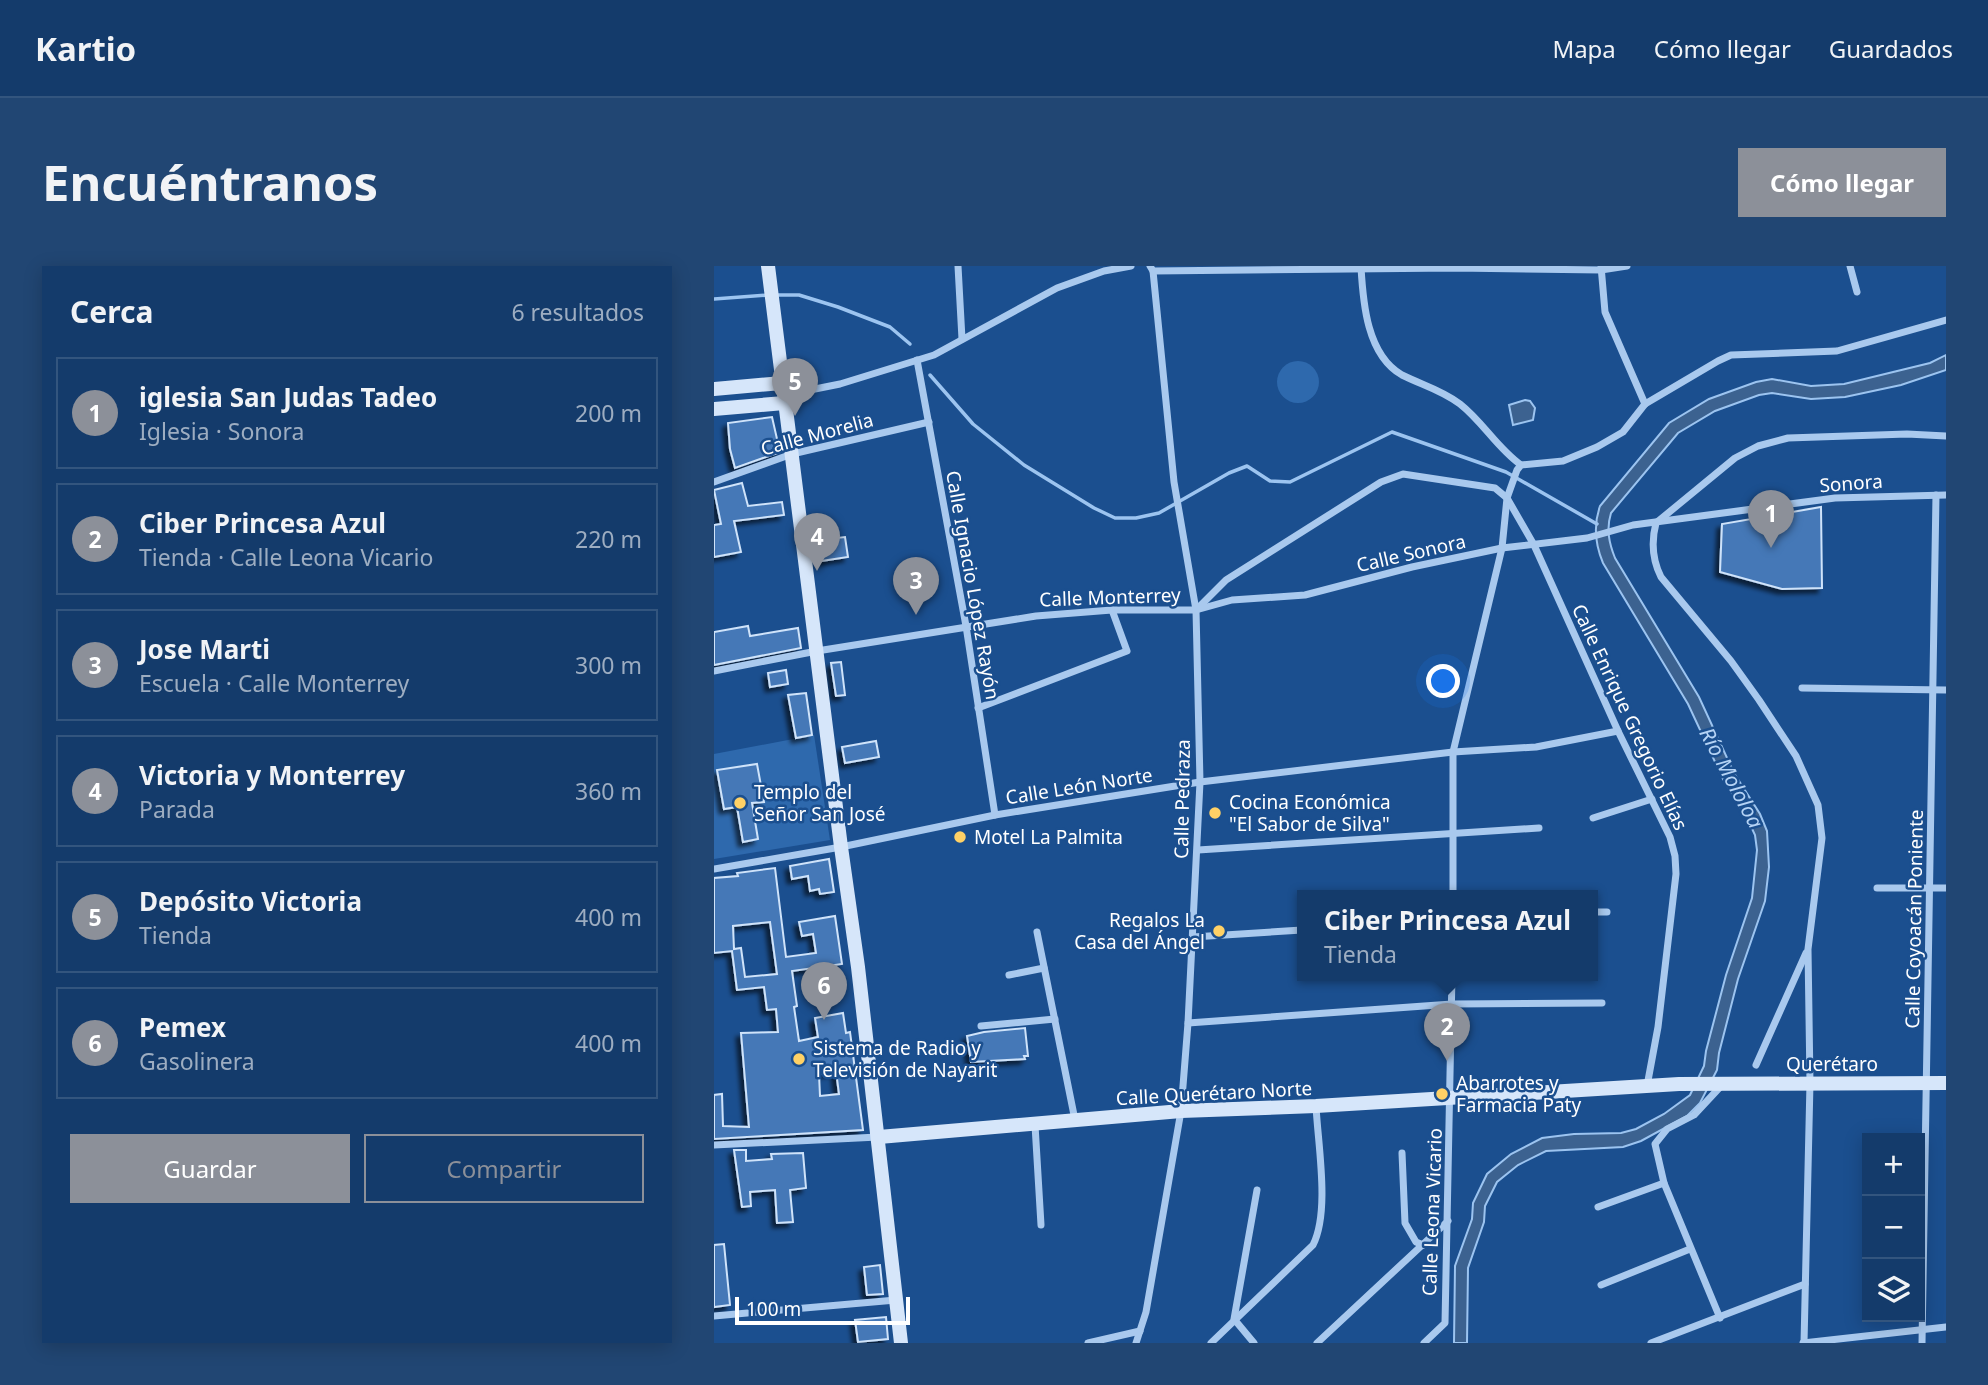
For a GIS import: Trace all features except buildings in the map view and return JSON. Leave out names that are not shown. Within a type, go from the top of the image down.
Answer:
[{"type":"main road","points":[[768,267],[858,967],[901,1343]]},
{"type":"main road","points":[[714,389],[782,383]]},
{"type":"main road","points":[[714,409],[784,403]]},
{"type":"main road","name":"Calle Querétaro Norte","points":[[878,1137],[1181,1111],[1721,1083]]},
{"type":"main road","name":"Querétaro","points":[[1721,1083],[1946,1083]]},
{"type":"street","points":[[958,266],[962,339]]},
{"type":"street","points":[[784,403],[800,392],[840,384],[934,355],[1057,288],[1104,271],[1131,266]]},
{"type":"street","points":[[1152,269],[1626,266]]},
{"type":"street","points":[[1850,266],[1857,292]]},
{"type":"street","points":[[1361,268],[1366,314],[1376,344],[1386,362],[1398,373],[1444,392],[1456,401],[1471,413],[1519,468]]},
{"type":"street","points":[[1601,268],[1605,312],[1645,404]]},
{"type":"street","name":"Calle Pedraza","points":[[1136,1343],[1146,1312],[1181,1111],[1200,782],[1196,610],[1174,482],[1152,269]]},
{"type":"street","points":[[1519,468],[1563,461],[1597,447],[1623,432],[1645,404],[1731,355],[1837,351],[1946,320]]},
{"type":"street","name":"Calle Ignacio López Rayón","points":[[917,360],[966,625],[995,815]]},
{"type":"street","points":[[782,383],[800,392]]},
{"type":"street","name":"Calle Morelia","points":[[714,482],[792,453],[929,422]]},
{"type":"street","points":[[1946,436],[1907,433],[1788,438],[1758,446],[1735,458],[1656,523],[1653,535],[1654,563],[1661,577],[1731,661],[1759,700],[1796,756],[1818,806],[1822,838],[1808,949],[1810,1083],[1804,1343],[1946,1327]]},
{"type":"street","points":[[1453,890],[1453,752],[1502,548],[1507,498],[1519,468]]},
{"type":"street","name":"Calle Monterrey","points":[[714,671],[966,625],[1036,616],[1112,610],[1196,610],[1226,580],[1381,482],[1403,474],[1495,488],[1507,498]]},
{"type":"street","name":"Calle Coyoacán Poniente","points":[[1922,1343],[1936,495]]},
{"type":"street","name":"Sonora","points":[[1633,525],[1835,498],[1946,495]]},
{"type":"street","name":"Calle Enrique Gregorio Elías","points":[[1507,498],[1534,545],[1618,731],[1670,837],[1675,856],[1676,874],[1658,1027],[1647,1086]]},
{"type":"street","name":"Calle Sonora","points":[[1196,610],[1232,600],[1305,595],[1412,567],[1502,548],[1587,538],[1633,525]]},
{"type":"street","points":[[978,708],[1127,651],[1112,610]]},
{"type":"street","points":[[1802,688],[1946,690]]},
{"type":"street","name":"Calle León Norte","points":[[714,869],[841,847],[995,815],[1200,782],[1453,752],[1536,747],[1618,731]]},
{"type":"street","points":[[1593,818],[1652,799]]},
{"type":"street","points":[[1198,850],[1539,828]]},
{"type":"street","points":[[1877,888],[1946,888]]},
{"type":"street","points":[[1598,912],[1607,912]]},
{"type":"street","points":[[1193,937],[1297,930]]},
{"type":"street","points":[[1037,932],[1076,1121]]},
{"type":"street","points":[[1756,1065],[1808,949]]},
{"type":"street","points":[[1009,975],[1044,968]]},
{"type":"street","name":"Calle Leona Vicario","points":[[1424,1343],[1445,1323],[1452,981]]},
{"type":"street","points":[[1188,1023],[1452,1004],[1602,1003]]},
{"type":"street","points":[[982,1026],[1055,1019]]},
{"type":"street","points":[[1720,1318],[1664,1183],[1655,1144],[1667,1129],[1694,1115],[1721,1083]]},
{"type":"street","points":[[1211,1343],[1313,1245],[1320,1232],[1322,1211],[1316,1106]]},
{"type":"street","points":[[1035,1125],[1041,1225]]},
{"type":"street","name":"Calle Querétaro Norte","points":[[714,1145],[878,1137]]},
{"type":"street","points":[[1402,1153],[1405,1223],[1416,1242],[1423,1245]]},
{"type":"street","points":[[1598,1208],[1664,1183]]},
{"type":"street","points":[[1254,1343],[1234,1319],[1257,1190]]},
{"type":"street","points":[[1317,1343],[1448,1221]]},
{"type":"street","points":[[1601,1285],[1690,1249]]},
{"type":"street","points":[[1651,1343],[1805,1284]]},
{"type":"street","points":[[714,1316],[896,1300]]},
{"type":"street","points":[[1088,1343],[1140,1331]]},
{"type":"shaded area","points":[[1298,361],[1313,367],[1319,382],[1313,397],[1298,403],[1283,397],[1277,382],[1283,367]]},
{"type":"shaded area","points":[[814,735],[830,840],[714,859],[714,754]]},
{"type":"water","name":"Río Mololoa","points":[[1946,355],[1946,370],[1901,385],[1845,397],[1811,399],[1772,393],[1715,411],[1678,433],[1611,513],[1609,536],[1615,558],[1699,697],[1734,773],[1760,814],[1767,831],[1769,867],[1765,901],[1738,979],[1717,1070],[1700,1103],[1687,1116],[1641,1141],[1623,1147],[1546,1151],[1518,1165],[1497,1182],[1485,1206],[1484,1222],[1468,1268],[1467,1343],[1454,1343],[1455,1266],[1472,1219],[1473,1203],[1487,1174],[1511,1154],[1542,1138],[1621,1133],[1636,1129],[1664,1114],[1690,1095],[1704,1066],[1726,975],[1752,898],[1757,850],[1755,835],[1723,779],[1688,704],[1603,563],[1596,535],[1600,506],[1669,423],[1709,399],[1772,379],[1811,386],[1844,384],[1930,363]]},
{"type":"water","points":[[1530,401],[1535,408],[1533,420],[1513,425],[1509,405]]},
{"type":"waterway","points":[[714,299],[768,295]]},
{"type":"waterway","points":[[775,295],[799,295],[838,307],[890,327],[910,344]]},
{"type":"waterway","points":[[930,375],[973,424],[1024,465],[1115,518],[1136,518],[1159,513],[1229,473],[1247,466],[1270,481],[1290,482],[1392,432],[1506,472],[1597,524]]},
{"type":"place","name":"Depósito Victoria","points":[[795,416]]},
{"type":"place","name":"iglesia San Judas Tadeo","points":[[1771,548]]},
{"type":"place","name":"Victoria y Monterrey","points":[[817,571]]},
{"type":"place","name":"Jose Marti","points":[[916,615]]},
{"type":"place","name":"Templo del Señor San José","points":[[740,803]]},
{"type":"place","name":"Cocina Económica \"El Sabor de Silva\"","points":[[1215,813]]},
{"type":"place","name":"Motel La Palmita","points":[[960,837]]},
{"type":"place","name":"Regalos La Casa del Ángel","points":[[1219,931]]},
{"type":"place","name":"Pemex","points":[[824,1020]]},
{"type":"place","name":"Sistema de Radio y Televisión de Nayarit","points":[[799,1059]]},
{"type":"place","name":"Ciber Princesa Azul","points":[[1447,1061]]},
{"type":"place","name":"Abarrotes y Farmacia Paty","points":[[1442,1094]]}]
